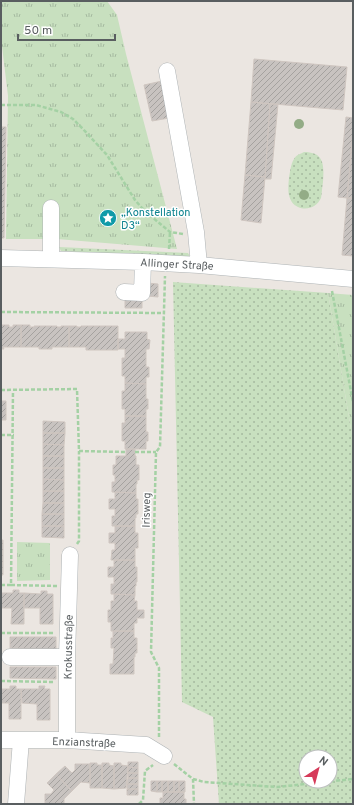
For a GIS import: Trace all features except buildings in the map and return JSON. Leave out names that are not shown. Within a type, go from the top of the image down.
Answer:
[{"type":"street","points":[[167,71],[196,232],[199,265]]},
{"type":"street","points":[[51,259],[52,208]]},
{"type":"street","name":"Allinger Straße","points":[[1,258],[143,262],[167,257],[199,265],[353,279]]},
{"type":"street","points":[[124,292],[142,293],[143,262]]},
{"type":"street","name":"Krokusstraße","points":[[67,740],[67,657],[70,554]]},
{"type":"street","points":[[10,657],[67,657]]},
{"type":"street","name":"Enzianstraße","points":[[1,740],[67,740],[146,745],[164,756]]},
{"type":"street","points":[[16,804],[21,740]]},
{"type":"path","points":[[1,105],[36,105],[61,112],[73,119],[107,156],[142,208],[170,232],[184,234]]},
{"type":"path","name":"Irisweg","points":[[164,756],[159,735],[159,668],[151,652],[156,452],[160,447],[164,313],[170,232]]},
{"type":"path","points":[[329,277],[353,402]]},
{"type":"path","points":[[1,312],[164,313]]},
{"type":"path","points":[[1,390],[77,390],[79,542],[70,554]]},
{"type":"path","points":[[11,585],[14,391]]},
{"type":"path","points":[[1,435],[14,435]]},
{"type":"path","points":[[79,451],[126,452]]},
{"type":"path","points":[[135,452],[156,452]]},
{"type":"path","points":[[1,585],[69,586]]},
{"type":"path","points":[[1,633],[68,633]]},
{"type":"path","points":[[1,681],[67,682]]},
{"type":"path","points":[[139,804],[143,800],[144,771],[164,756],[193,780],[204,782],[277,787],[353,779]]},
{"type":"path","points":[[193,780],[194,804]]},
{"type":"green space","points":[[1,1],[107,1],[117,15],[177,249],[57,239],[6,239],[8,96],[1,38]]},
{"type":"green space","points":[[304,152],[316,154],[320,157],[323,165],[321,198],[317,204],[305,209],[296,206],[292,202],[288,187],[293,162],[296,156]]},
{"type":"green space","points":[[59,247],[188,253],[191,258],[61,251]]},
{"type":"green space","points":[[173,282],[328,293],[353,441],[353,804],[219,804],[213,717],[182,702]]},
{"type":"green space","points":[[328,293],[353,295],[353,441]]},
{"type":"green space","points":[[17,542],[50,543],[50,580],[17,581]]},
{"type":"place","name":"„Konstellation D3“","points":[[108,218]]}]
